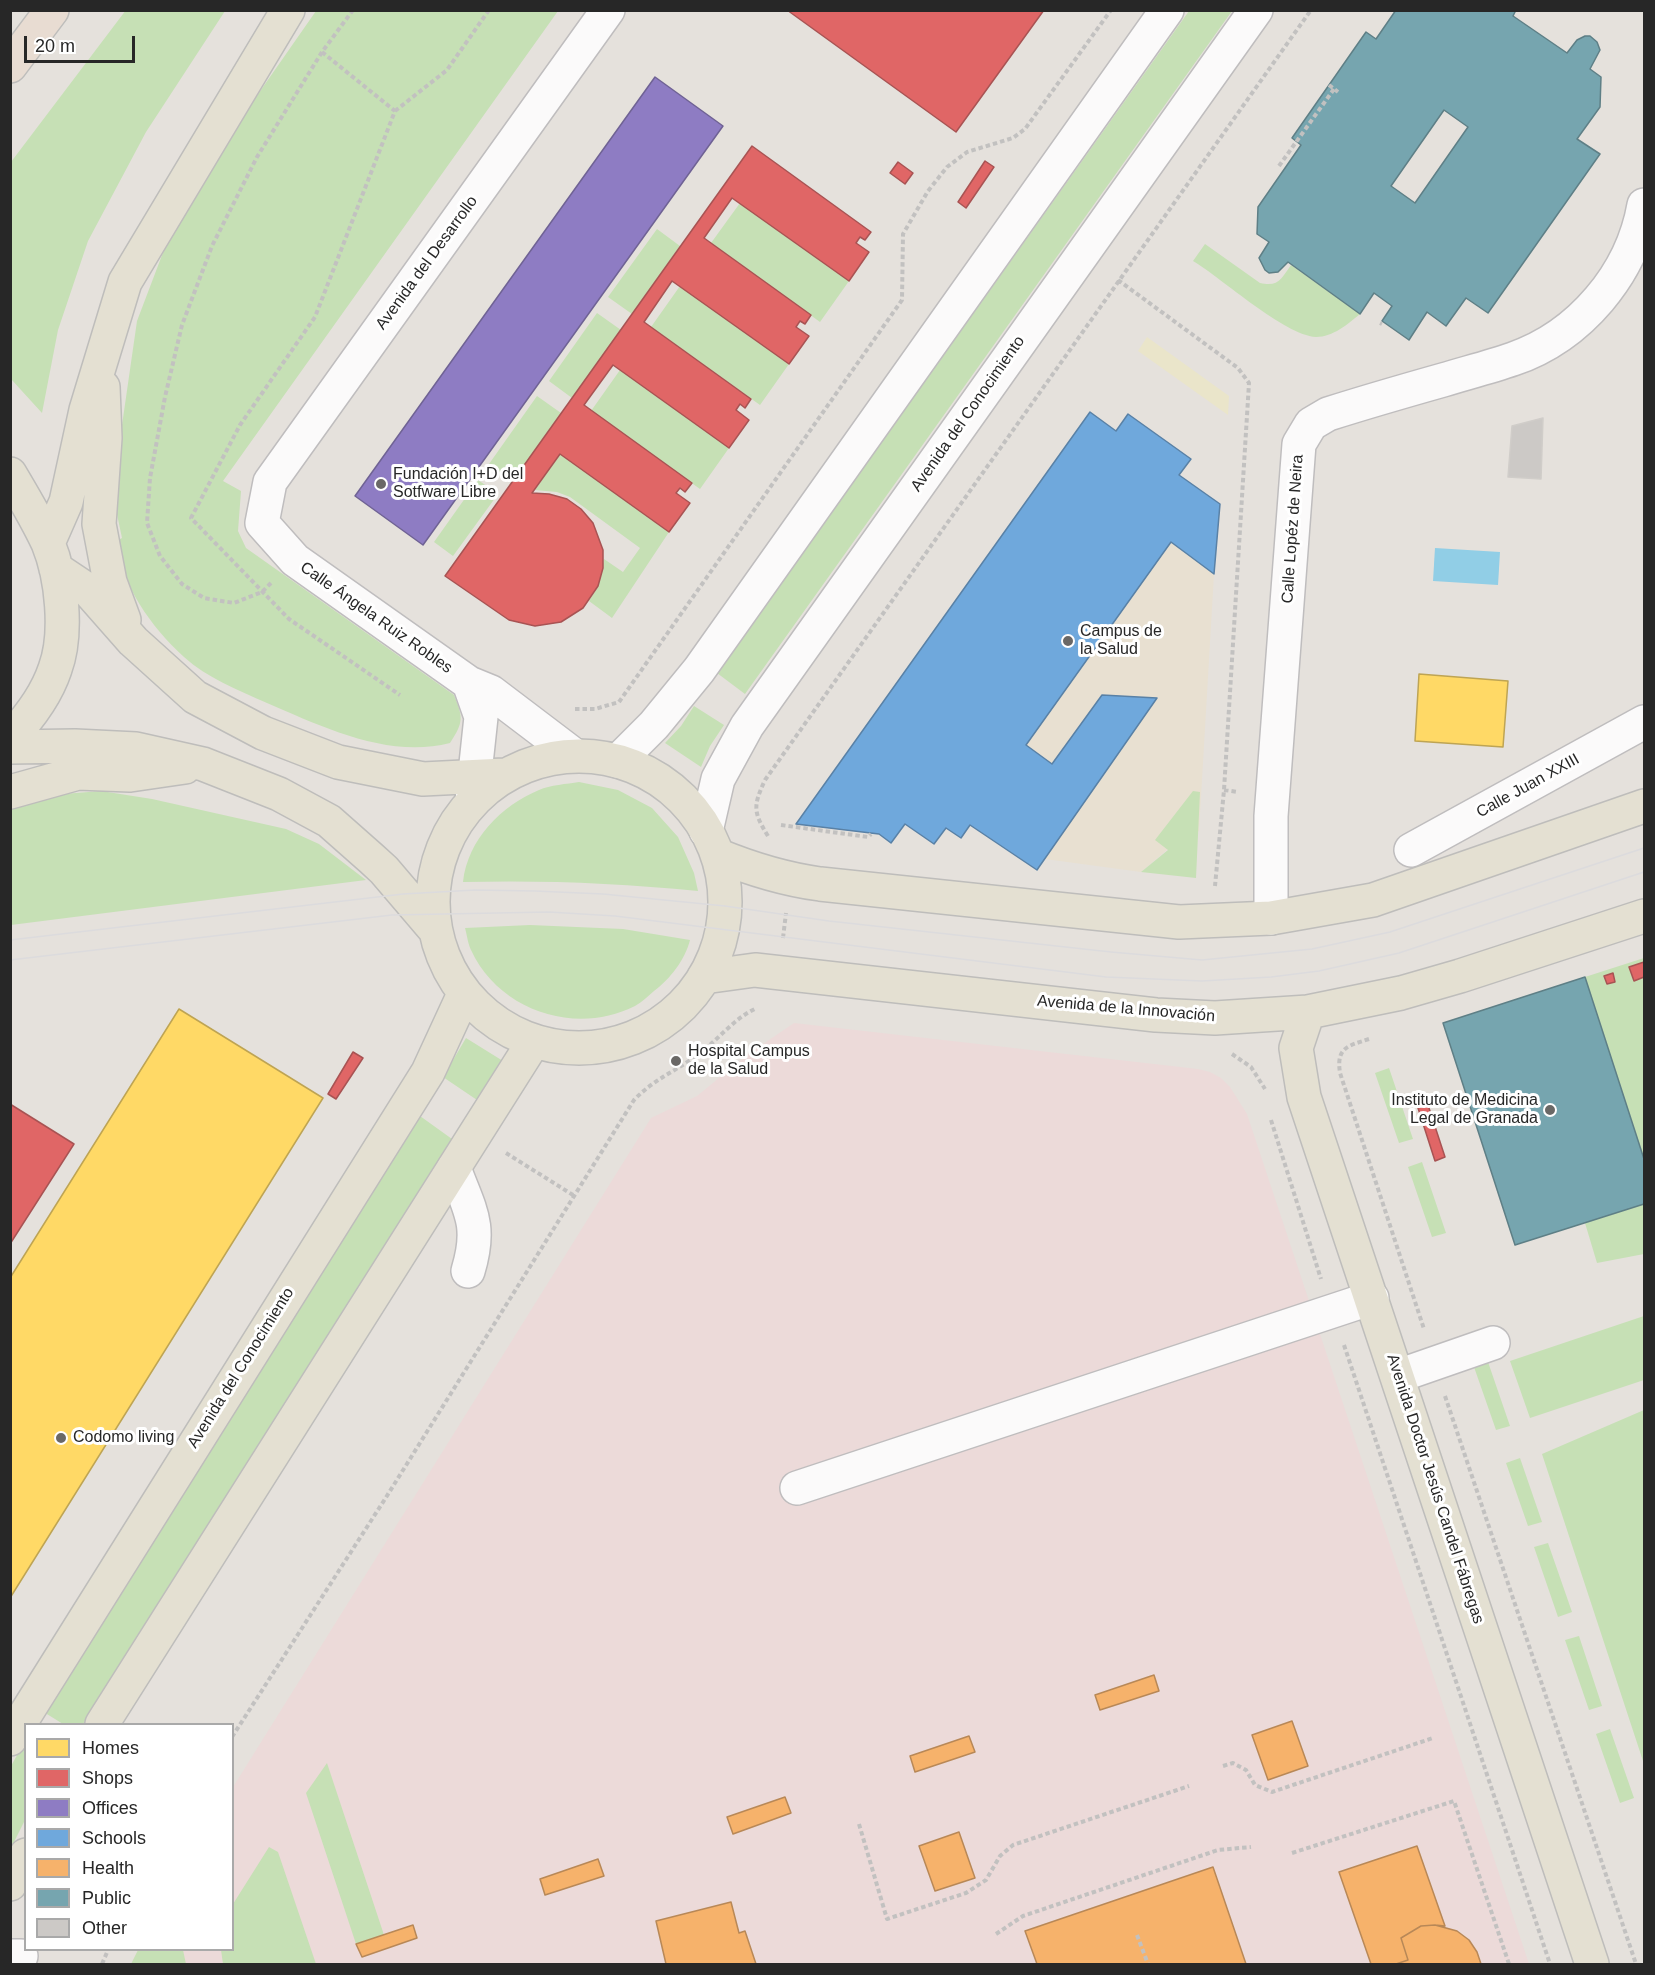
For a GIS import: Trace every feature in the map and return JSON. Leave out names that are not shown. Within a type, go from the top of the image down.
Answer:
[{"type":"highway","points":[[10,66],[52,10]]},
{"type":"main road","points":[[52,556],[86,410],[125,282],[288,10]]},
{"type":"main road","points":[[103,356],[105,438],[99,524],[110,582],[133,641]]},
{"type":"main road","points":[[10,474],[52,556],[64,618],[56,669],[33,713],[10,738]]},
{"type":"main road","points":[[52,556],[89,591],[133,641],[195,697],[263,733],[338,762],[423,779],[484,785]]},
{"type":"main road","points":[[10,747],[75,746],[136,749],[203,764],[279,794],[329,821],[384,870],[436,932]]},
{"type":"main road","points":[[574,755],[618,760],[647,772],[673,790],[690,807],[712,843],[723,880],[725,906],[717,950],[704,976],[686,1001],[662,1022],[621,1042],[579,1048],[534,1041],[502,1026],[464,994],[450,970],[436,932],[433,892],[439,856],[455,824],[484,785],[535,762],[574,755]]},
{"type":"main road","points":[[10,792],[78,772],[130,775],[203,764]]},
{"type":"main road","points":[[712,843],[760,872],[790,880],[1179,922],[1271,918],[1373,900],[1644,806]]},
{"type":"main road","name":"Avenida de la Innovación","points":[[704,976],[755,970],[1156,1015],[1215,1018],[1308,1012],[1401,993],[1644,916]]},
{"type":"main road","name":"Avenida del Conocimiento","points":[[10,1739],[428,1072],[464,994]]},
{"type":"main road","name":"Avenida Doctor Jesús Candel Fábregas","points":[[1308,1012],[1296,1048],[1301,1085],[1592,1965]]},
{"type":"main road","points":[[103,1723],[534,1041]]},
{"type":"main road","points":[[10,1884],[24,1859]]},
{"type":"street","name":"Avenida del Desarrollo","points":[[262,523],[270,482],[608,10]]},
{"type":"street","points":[[618,760],[654,725],[699,669],[1167,10]]},
{"type":"street","name":"Avenida del Conocimiento","points":[[712,843],[718,779],[747,726],[1256,10]]},
{"type":"street","name":"Calle Lopéz de Neira","points":[[1271,918],[1271,816],[1299,444],[1311,424],[1328,414],[1515,359],[1569,329],[1596,304],[1620,269],[1634,240],[1644,205]]},
{"type":"street","name":"Calle Ángela Ruiz Robles","points":[[262,523],[295,560],[469,683],[491,692],[574,755]]},
{"type":"street","name":"Calle Ángela Ruiz Robles","points":[[469,683],[481,717],[484,785]]},
{"type":"street","name":"Calle Juan XXIII","points":[[1411,850],[1644,722]]},
{"type":"street","points":[[454,1168],[476,1225],[475,1249],[468,1271]]},
{"type":"street","points":[[797,1488],[1372,1298]]},
{"type":"street","points":[[1398,1376],[1493,1343]]},
{"type":"path","points":[[295,560],[262,592],[234,603],[204,598],[182,584],[160,556],[147,523],[150,478],[165,397],[182,325],[212,246],[257,157],[322,52],[353,10]]},
{"type":"path","points":[[395,111],[447,70],[489,10]]},
{"type":"path","points":[[566,709],[595,709],[619,702],[902,300],[903,234],[928,191],[947,167],[967,152],[1013,138],[1025,129],[1111,10]]},
{"type":"path","points":[[777,840],[769,836],[757,818],[756,799],[765,780],[1311,10]]},
{"type":"path","points":[[1329,85],[1338,92]]},
{"type":"path","points":[[1279,166],[1334,89]]},
{"type":"path","points":[[1118,280],[1238,368],[1249,383],[1224,790],[1214,890]]},
{"type":"path","points":[[781,825],[868,837],[871,834]]},
{"type":"path","points":[[782,945],[787,904]]},
{"type":"path","points":[[234,1734],[385,1499],[634,1100],[648,1085],[680,1068],[698,1055],[717,1040],[737,1019],[755,1008],[765,1006]]},
{"type":"path","points":[[1371,1038],[1348,1045],[1341,1053],[1340,1073],[1422,1324]]},
{"type":"path","points":[[1271,1116],[1323,1282]]},
{"type":"path","points":[[506,1153],[573,1195]]},
{"type":"path","points":[[1342,1339],[1550,1965]]},
{"type":"path","points":[[1444,1392],[1636,1965]]},
{"type":"path","points":[[1223,1766],[1233,1763],[1246,1770],[1255,1785],[1272,1792],[1433,1738]]},
{"type":"path","points":[[859,1824],[887,1919],[966,1893],[986,1880],[1000,1856],[1013,1845],[1189,1786]]},
{"type":"path","points":[[1292,1853],[1454,1801],[1509,1965]]},
{"type":"path","points":[[996,1934],[1023,1916],[1218,1851],[1251,1847]]},
{"type":"path","points":[[1137,1935],[1148,1964]]},
{"type":"path","points":[[102,1965],[108,1951]]},
{"type":"shaded area","name":"Campus de la Salud","points":[[1090,412],[1116,431],[1128,414],[1191,459],[1179,475],[1220,504],[1199,831],[1168,849],[1141,872],[1045,859],[1037,870],[969,825],[961,838],[946,828],[934,844],[905,824],[891,843],[879,834],[796,824]]},
{"type":"shaded area","points":[[794,1023],[1198,1069],[1221,1078],[1230,1087],[1247,1114],[1529,1964],[131,1964],[138,1951],[234,1951],[234,1785],[651,1118],[697,1096],[747,1055]]},
{"type":"green space","points":[[126,10],[225,11],[146,132],[88,241],[58,330],[42,413],[11,379],[11,162]]},
{"type":"green space","points":[[316,11],[558,11],[223,481],[241,491],[238,531],[246,548],[454,695],[461,719],[458,730],[450,743],[427,747],[380,744],[310,722],[245,693],[193,664],[160,632],[140,605],[124,575],[114,542],[122,538],[115,505],[120,439],[137,321],[167,242],[219,150]]},
{"type":"green space","points":[[1189,11],[1232,11],[745,694],[717,673]]},
{"type":"green space","points":[[740,203],[849,281],[820,322],[711,243]]},
{"type":"green space","points":[[657,229],[680,246],[632,314],[608,297]]},
{"type":"green space","points":[[1205,244],[1260,283],[1276,283],[1291,265],[1360,314],[1328,335],[1316,337],[1303,334],[1271,317],[1193,261]]},
{"type":"green space","points":[[680,286],[789,364],[760,405],[651,327]]},
{"type":"green space","points":[[597,313],[621,330],[572,398],[549,381]]},
{"type":"green space","points":[[620,370],[729,448],[700,489],[591,411]]},
{"type":"green space","points":[[537,396],[561,413],[513,481],[489,464]]},
{"type":"green space","points":[[560,454],[669,532],[612,618],[589,601],[598,586],[604,559],[623,572],[640,548],[570,497],[557,492],[535,490]]},
{"type":"green space","points":[[478,480],[498,494],[453,556],[434,542]]},
{"type":"green space","points":[[694,706],[724,725],[710,746],[701,767],[665,743],[681,726]]},
{"type":"green space","points":[[579,782],[618,790],[652,808],[678,837],[694,873],[698,891],[580,883],[463,882],[466,866],[479,838],[500,815],[512,805],[539,790]]},
{"type":"green space","points":[[101,791],[152,799],[286,829],[319,844],[366,880],[11,925],[10,810],[51,795]]},
{"type":"green space","points":[[1193,791],[1200,792],[1196,878],[1141,872],[1168,850],[1155,840]]},
{"type":"green space","points":[[530,925],[623,929],[690,940],[685,955],[671,975],[635,1006],[612,1015],[565,1018],[541,1012],[500,989],[484,971],[471,950],[465,928]]},
{"type":"green space","points":[[1644,958],[1644,1159],[1585,977]]},
{"type":"green space","points":[[466,1038],[503,1061],[477,1100],[443,1077]]},
{"type":"green space","points":[[1389,1068],[1413,1139],[1399,1143],[1375,1073]]},
{"type":"green space","points":[[420,1116],[452,1139],[84,1723],[61,1723],[42,1711]]},
{"type":"green space","points":[[1422,1162],[1446,1233],[1432,1237],[1408,1167]]},
{"type":"green space","points":[[1644,1204],[1644,1254],[1597,1263],[1585,1223]]},
{"type":"green space","points":[[1644,1316],[1644,1380],[1530,1418],[1510,1361]]},
{"type":"green space","points":[[1488,1362],[1510,1426],[1496,1430],[1474,1367]]},
{"type":"green space","points":[[1644,1410],[1644,1764],[1542,1454]]},
{"type":"green space","points":[[1520,1458],[1542,1522],[1528,1526],[1506,1463]]},
{"type":"green space","points":[[1548,1543],[1572,1612],[1558,1617],[1534,1547]]},
{"type":"green space","points":[[1579,1636],[1602,1706],[1589,1710],[1565,1640]]},
{"type":"green space","points":[[1610,1729],[1634,1798],[1620,1803],[1596,1734]]},
{"type":"green space","points":[[24,1743],[24,1822],[11,1848],[11,1766]]},
{"type":"green space","points":[[327,1763],[384,1935],[356,1944],[306,1793]]},
{"type":"green space","points":[[269,1847],[278,1852],[316,1964],[223,1964],[221,1951],[234,1951],[234,1902]]},
{"type":"green space","points":[[138,1951],[183,1951],[186,1964],[131,1964]]},
{"type":"sand","points":[[1147,337],[1229,396],[1228,415],[1138,351]]},
{"type":"water","points":[[1435,548],[1500,552],[1498,585],[1433,581]]},
{"type":"building: Homes","points":[[1419,674],[1508,681],[1503,747],[1415,741]]},
{"type":"building: Homes","name":"Codomo living","points":[[179,1009],[323,1098],[10,1598],[10,1278]]},
{"type":"building: Shops","points":[[787,10],[1044,10],[956,132]]},
{"type":"building: Shops","points":[[752,146],[871,232],[865,240],[860,237],[856,243],[869,252],[849,281],[732,198],[704,238],[811,315],[805,324],[800,321],[796,327],[809,336],[789,364],[672,281],[644,322],[751,399],[745,408],[740,404],[736,410],[749,420],[729,448],[613,365],[584,405],[692,483],[685,492],[680,488],[676,493],[690,503],[669,532],[560,454],[532,493],[549,494],[567,499],[581,509],[593,523],[603,550],[603,568],[598,586],[583,608],[561,622],[535,626],[509,620],[445,576]]},
{"type":"building: Shops","points":[[985,161],[994,167],[966,208],[958,202]]},
{"type":"building: Shops","points":[[898,162],[913,173],[905,184],[890,173]]},
{"type":"building: Shops","points":[[1644,962],[1644,977],[1634,981],[1629,967]]},
{"type":"building: Shops","points":[[1613,973],[1615,982],[1607,984],[1604,976]]},
{"type":"building: Shops","points":[[353,1052],[363,1058],[336,1099],[328,1094]]},
{"type":"building: Shops","points":[[10,1104],[74,1144],[10,1244]]},
{"type":"building: Shops","points":[[1428,1105],[1445,1157],[1435,1161],[1418,1108]]},
{"type":"building: Offices","points":[[655,77],[723,126],[423,545],[355,496]]},
{"type":"building: Schools","name":"Campus de la Salud","points":[[1090,412],[1116,431],[1128,414],[1191,459],[1179,475],[1220,504],[1214,574],[1171,542],[1026,745],[1052,764],[1102,695],[1157,698],[1037,870],[970,825],[961,838],[946,828],[934,844],[905,824],[891,843],[879,834],[796,824]]},
{"type":"building: Health","points":[[1154,1675],[1159,1691],[1100,1710],[1095,1695]]},
{"type":"building: Health","points":[[1292,1721],[1308,1766],[1268,1780],[1252,1735]]},
{"type":"building: Health","points":[[969,1736],[975,1752],[915,1772],[910,1756]]},
{"type":"building: Health","points":[[785,1797],[791,1813],[733,1834],[727,1817]]},
{"type":"building: Health","points":[[959,1832],[975,1878],[935,1891],[919,1846]]},
{"type":"building: Health","points":[[1417,1846],[1445,1926],[1421,1926],[1401,1938],[1408,1960],[1396,1964],[1371,1964],[1339,1872]]},
{"type":"building: Health","points":[[598,1859],[604,1876],[545,1895],[540,1879]]},
{"type":"building: Health","points":[[1213,1867],[1246,1964],[1037,1964],[1025,1931]]},
{"type":"building: Health","points":[[731,1902],[739,1933],[745,1931],[756,1964],[666,1964],[656,1921]]},
{"type":"building: Health","points":[[413,1925],[417,1938],[362,1957],[356,1944]]},
{"type":"building: Health","points":[[1435,1925],[1457,1931],[1469,1940],[1481,1964],[1396,1964],[1408,1960],[1401,1938],[1421,1926]]},
{"type":"building: Public","points":[[1396,10],[1516,10],[1513,16],[1567,53],[1577,40],[1585,36],[1590,36],[1597,42],[1600,50],[1590,69],[1601,77],[1600,107],[1577,139],[1600,154],[1488,313],[1466,298],[1446,326],[1427,312],[1409,340],[1382,321],[1392,306],[1374,293],[1360,314],[1288,262],[1278,272],[1269,273],[1259,258],[1269,242],[1257,234],[1258,207],[1301,145],[1292,138],[1366,32],[1376,39]],"holes":[[[1444,110],[1468,127],[1415,203],[1391,186]]]},
{"type":"building: Public","name":"Instituto de Medicina Legal de Granada","points":[[1585,977],[1644,1159],[1644,1204],[1515,1245],[1443,1023]]},
{"type":"building: Other","points":[[1543,418],[1541,479],[1508,477],[1512,426]]},
{"type":"tram line","points":[[10,940],[403,894],[475,890],[535,891],[603,894],[725,906],[829,921],[1202,960],[1312,949],[1390,932],[1644,848]]},
{"type":"tram line","points":[[10,960],[392,915],[549,912],[615,916],[1106,977],[1202,981],[1271,977],[1319,971],[1399,953],[1644,872]]},
{"type":"place","name":"Fundación I+D del Sotfware Libre","points":[[381,484]]},
{"type":"place","name":"Campus de la Salud","points":[[1068,641]]},
{"type":"place","name":"Hospital Campus de la Salud","points":[[676,1061]]},
{"type":"place","name":"Instituto de Medicina Legal de Granada","points":[[1550,1110]]},
{"type":"place","name":"Codomo living","points":[[61,1438]]}]
